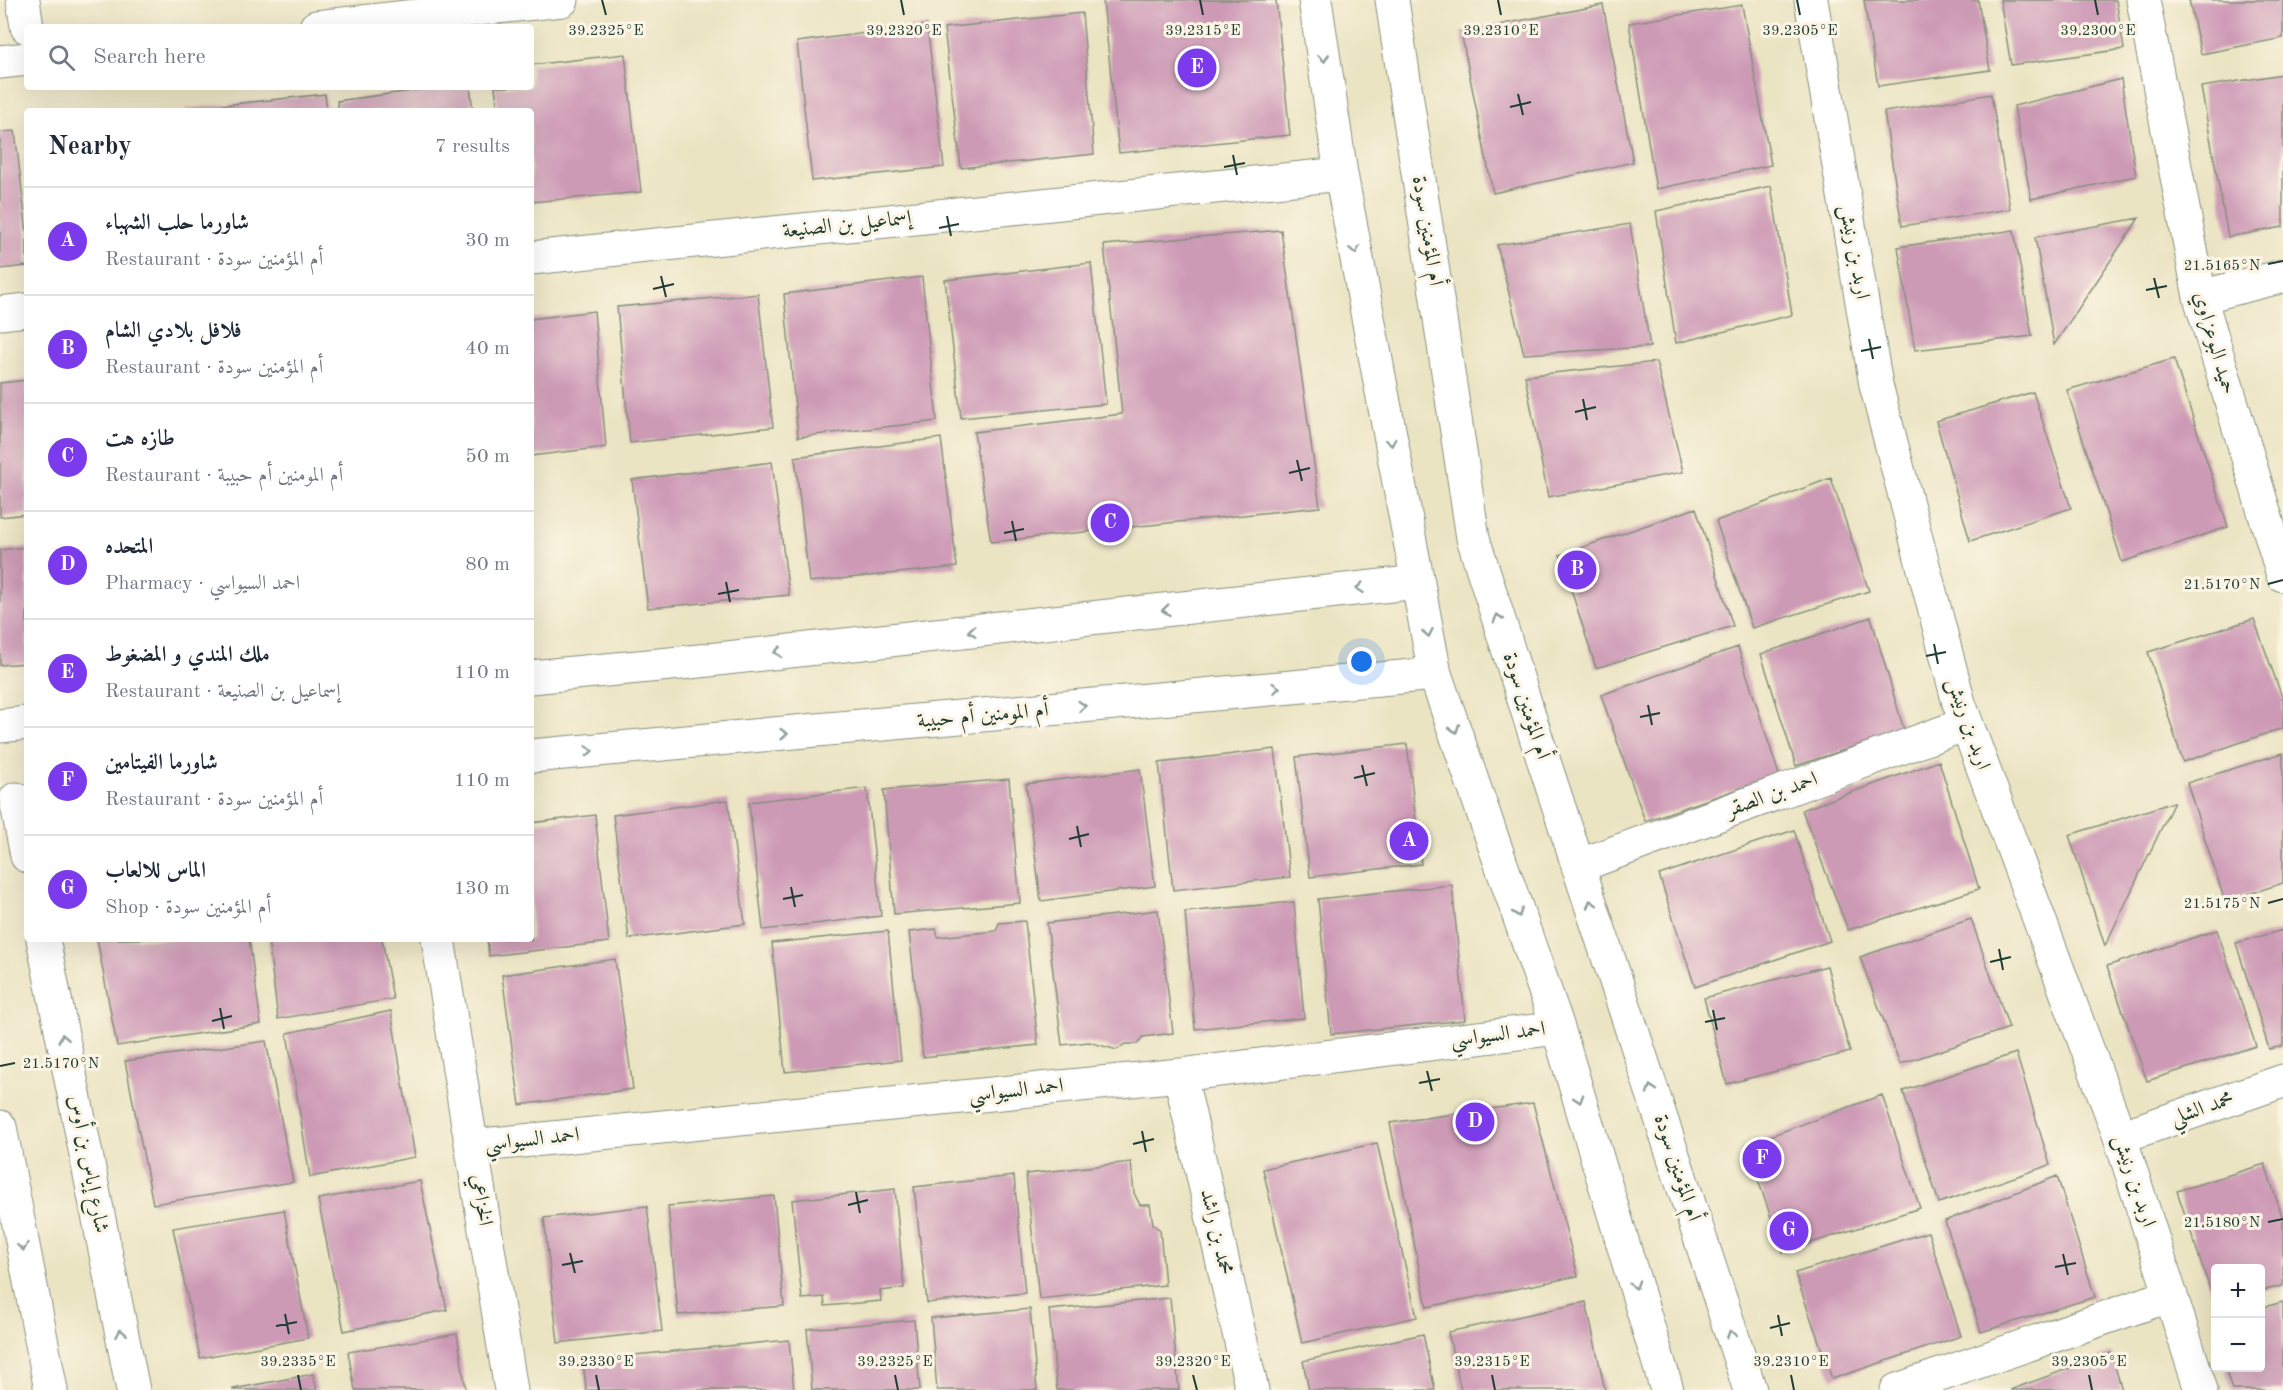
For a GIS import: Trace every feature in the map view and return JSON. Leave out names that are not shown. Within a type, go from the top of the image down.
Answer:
[{"type":"street","points":[[23,0],[27,24]]},
{"type":"street","points":[[343,24],[562,0]]},
{"type":"street","points":[[1315,0],[1341,174],[1435,674],[1558,1028],[1667,1390]]},
{"type":"street","name":"اربد بن رنيش","points":[[1811,0],[1876,385],[1959,703],[2120,1137],[2201,1390]]},
{"type":"street","name":"حميد البوعزاوي","points":[[2143,0],[2200,297],[2283,575]]},
{"type":"street","name":"أم المؤمنين سودة","points":[[1401,2],[1473,538],[1750,1390]]},
{"type":"street","points":[[0,62],[24,59]]},
{"type":"street","name":"إسماعيل بن الصنيعة","points":[[534,258],[1341,174]]},
{"type":"street","points":[[2200,297],[2283,276]]},
{"type":"street","points":[[0,313],[24,310]]},
{"type":"street","points":[[534,677],[681,663],[1418,582]]},
{"type":"street","name":"أم المومنين أم حبيبة","points":[[534,756],[1435,674]]},
{"type":"street","points":[[0,726],[24,723]]},
{"type":"street","name":"احمد بن الصقر","points":[[1578,866],[1966,724]]},
{"type":"street","points":[[14,799],[24,843]]},
{"type":"street","name":"شارع إياس بن أوس","points":[[45,942],[133,1390]]},
{"type":"street","name":"الخزاعي","points":[[438,942],[511,1390]]},
{"type":"street","name":"احمد السيواسي","points":[[472,1146],[1180,1075],[1558,1028]]},
{"type":"street","name":"محمد بن راشد","points":[[1180,1075],[1252,1390]]},
{"type":"street","name":"محمد الشلي","points":[[2120,1137],[2283,1081]]},
{"type":"street","points":[[0,1127],[51,1390]]},
{"type":"street","points":[[1897,1390],[2171,1295]]},
{"type":"building","points":[[1103,0],[1276,0],[1290,135],[1119,153]]},
{"type":"building","points":[[1864,0],[1978,0],[1990,70],[1878,86]]},
{"type":"building","points":[[2000,0],[2116,0],[2124,49],[2011,65]]},
{"type":"building","points":[[2189,0],[2283,0],[2283,38],[2201,54]]},
{"type":"building","points":[[1603,5],[1633,162],[1493,193],[1461,32]]},
{"type":"building","points":[[1742,5],[1771,165],[1656,189],[1629,23]]},
{"type":"building","points":[[1082,13],[1094,154],[961,168],[944,28]]},
{"type":"building","points":[[927,25],[944,167],[812,181],[797,42]]},
{"type":"building","points":[[625,54],[641,192],[534,202],[534,108],[498,108],[495,90],[534,90],[534,65]]},
{"type":"building","points":[[2283,74],[2283,227],[2228,237],[2201,87]]},
{"type":"building","points":[[2121,79],[2136,176],[2031,199],[2014,106]]},
{"type":"building","points":[[419,90],[470,90],[473,108],[338,108],[337,101]]},
{"type":"building","points":[[325,94],[327,108],[195,108]]},
{"type":"building","points":[[1991,94],[2010,209],[1902,226],[1884,112]]},
{"type":"building","points":[[15,131],[24,208],[24,266],[0,269],[0,132]]},
{"type":"building","points":[[1771,186],[1792,315],[1676,343],[1656,211]]},
{"type":"building","points":[[2139,218],[2054,345],[2035,237]]},
{"type":"building","points":[[1630,224],[1650,347],[1524,354],[1497,245]]},
{"type":"building","points":[[1281,230],[1320,507],[991,542],[974,432],[1122,414],[1104,245]]},
{"type":"building","points":[[2014,230],[2032,336],[1915,350],[1898,247]]},
{"type":"building","points":[[1091,263],[1106,404],[961,418],[945,280]]},
{"type":"building","points":[[922,277],[937,421],[798,437],[784,294]]},
{"type":"building","points":[[758,294],[773,427],[630,443],[617,307]]},
{"type":"building","points":[[594,311],[606,447],[534,456],[534,319]]},
{"type":"building","points":[[2174,359],[2228,527],[2122,562],[2067,390]]},
{"type":"building","points":[[1656,362],[1683,472],[1548,497],[1525,376]]},
{"type":"building","points":[[24,380],[24,514],[0,517],[0,383]]},
{"type":"building","points":[[2033,392],[2071,508],[1970,541],[1936,421]]},
{"type":"building","points":[[941,438],[957,567],[809,582],[795,457]]},
{"type":"building","points":[[772,462],[789,595],[648,608],[632,480]]},
{"type":"building","points":[[1831,478],[1869,591],[1752,628],[1716,521]]},
{"type":"building","points":[[1696,508],[1733,626],[1596,668],[1560,555]]},
{"type":"building","points":[[24,547],[24,663],[0,665],[0,550]]},
{"type":"building","points":[[1871,617],[1904,730],[1796,766],[1761,654]]},
{"type":"building","points":[[2254,619],[2283,700],[2283,728],[2183,762],[2148,652]]},
{"type":"building","points":[[1738,647],[1779,775],[1645,821],[1601,695]]},
{"type":"building","points":[[1407,744],[1421,864],[1310,877],[1296,757]]},
{"type":"building","points":[[1275,749],[1290,877],[1173,890],[1159,763]]},
{"type":"building","points":[[2283,753],[2283,883],[2225,902],[2187,783]]},
{"type":"building","points":[[1939,761],[1979,889],[1848,930],[1802,810]]},
{"type":"building","points":[[1140,769],[1155,886],[1041,901],[1026,784]]},
{"type":"building","points":[[1009,779],[1020,903],[894,914],[884,790]]},
{"type":"building","points":[[867,788],[881,916],[763,930],[749,802]]},
{"type":"building","points":[[728,800],[745,924],[629,939],[613,815]]},
{"type":"building","points":[[2174,802],[2105,946],[2069,835]]},
{"type":"building","points":[[595,815],[609,942],[489,956],[487,942],[534,942],[534,823]]},
{"type":"building","points":[[1794,830],[1830,941],[1695,987],[1659,875]]},
{"type":"building","points":[[1452,885],[1465,1020],[1331,1034],[1318,899]]},
{"type":"building","points":[[1294,902],[1304,1018],[1195,1029],[1185,912]]},
{"type":"building","points":[[1158,910],[1173,1033],[1143,1037],[1137,1044],[1125,1044],[1117,1050],[1089,1042],[1062,1045],[1047,923]]},
{"type":"building","points":[[1971,919],[2009,1028],[1900,1064],[1860,957]]},
{"type":"building","points":[[1025,921],[1038,1045],[923,1057],[909,932],[936,929],[938,937],[996,931],[999,923]]},
{"type":"building","points":[[2217,930],[2256,1046],[2147,1081],[2107,966]]},
{"type":"building","points":[[2283,930],[2283,1046],[2269,1049],[2236,943]]},
{"type":"building","points":[[888,931],[901,1060],[785,1072],[772,943]]},
{"type":"building","points":[[98,942],[249,942],[261,1024],[117,1046]]},
{"type":"building","points":[[268,942],[383,942],[393,999],[278,1019]]},
{"type":"building","points":[[615,959],[633,1089],[520,1105],[502,975]]},
{"type":"building","points":[[1827,966],[1850,1052],[1727,1084],[1704,998]]},
{"type":"building","points":[[391,1011],[415,1157],[310,1177],[287,1033]]},
{"type":"building","points":[[266,1041],[293,1182],[153,1204],[125,1061]]},
{"type":"building","points":[[2016,1053],[2050,1165],[1939,1203],[1903,1091]]},
{"type":"building","points":[[1882,1095],[1920,1208],[1783,1252],[1746,1145]]},
{"type":"building","points":[[1533,1103],[1578,1276],[1427,1307],[1390,1123]]},
{"type":"building","points":[[1377,1143],[1417,1317],[1302,1343],[1263,1169]]},
{"type":"building","points":[[1131,1162],[1134,1193],[1140,1205],[1150,1205],[1153,1224],[1160,1230],[1165,1285],[1039,1299],[1026,1174]]},
{"type":"building","points":[[2265,1164],[2283,1219],[2283,1286],[2265,1290],[2265,1264],[2211,1264],[2211,1292],[2177,1191]]},
{"type":"building","points":[[1014,1176],[1025,1293],[927,1303],[914,1187]]},
{"type":"building","points":[[2057,1176],[2095,1297],[1981,1332],[1945,1221]]},
{"type":"building","points":[[420,1181],[447,1310],[344,1331],[318,1199]]},
{"type":"building","points":[[895,1189],[904,1288],[880,1291],[881,1301],[825,1306],[824,1297],[802,1299],[792,1200]]},
{"type":"building","points":[[774,1196],[784,1306],[678,1315],[668,1206]]},
{"type":"building","points":[[647,1206],[662,1331],[558,1343],[544,1218]]},
{"type":"building","points":[[284,1210],[308,1338],[200,1358],[173,1228]]},
{"type":"building","points":[[1928,1232],[1961,1336],[1832,1379],[1795,1273]]},
{"type":"building","points":[[1170,1298],[1179,1390],[1057,1390],[1049,1310]]},
{"type":"building","points":[[1586,1302],[1605,1390],[1461,1390],[1448,1332]]},
{"type":"building","points":[[2283,1302],[2283,1390],[2232,1390],[2226,1372],[2265,1372],[2265,1307]]},
{"type":"building","points":[[1030,1309],[1037,1390],[937,1390],[931,1318]]},
{"type":"building","points":[[914,1320],[920,1390],[812,1390],[807,1329]]},
{"type":"building","points":[[457,1334],[466,1390],[355,1390],[348,1352]]},
{"type":"building","points":[[1423,1334],[1435,1390],[1309,1390],[1303,1361]]},
{"type":"building","points":[[789,1340],[794,1390],[586,1390],[583,1360]]},
{"type":"building","points":[[2111,1353],[2122,1390],[2010,1390]]},
{"type":"building","points":[[313,1374],[317,1390],[233,1390],[233,1389]]},
{"type":"place","name":"ملك المندي و المضغوط","points":[[1197,68]]},
{"type":"place","name":"طازه هت","points":[[1110,523]]},
{"type":"place","name":"فلافل بلادي الشام","points":[[1577,570]]},
{"type":"place","name":"شاورما حلب الشهباء","points":[[1409,841]]},
{"type":"place","name":"المتحده","points":[[1475,1122]]},
{"type":"place","name":"شاورما الفيتامين","points":[[1762,1159]]},
{"type":"place","name":"الماس للالعاب","points":[[1789,1231]]}]
